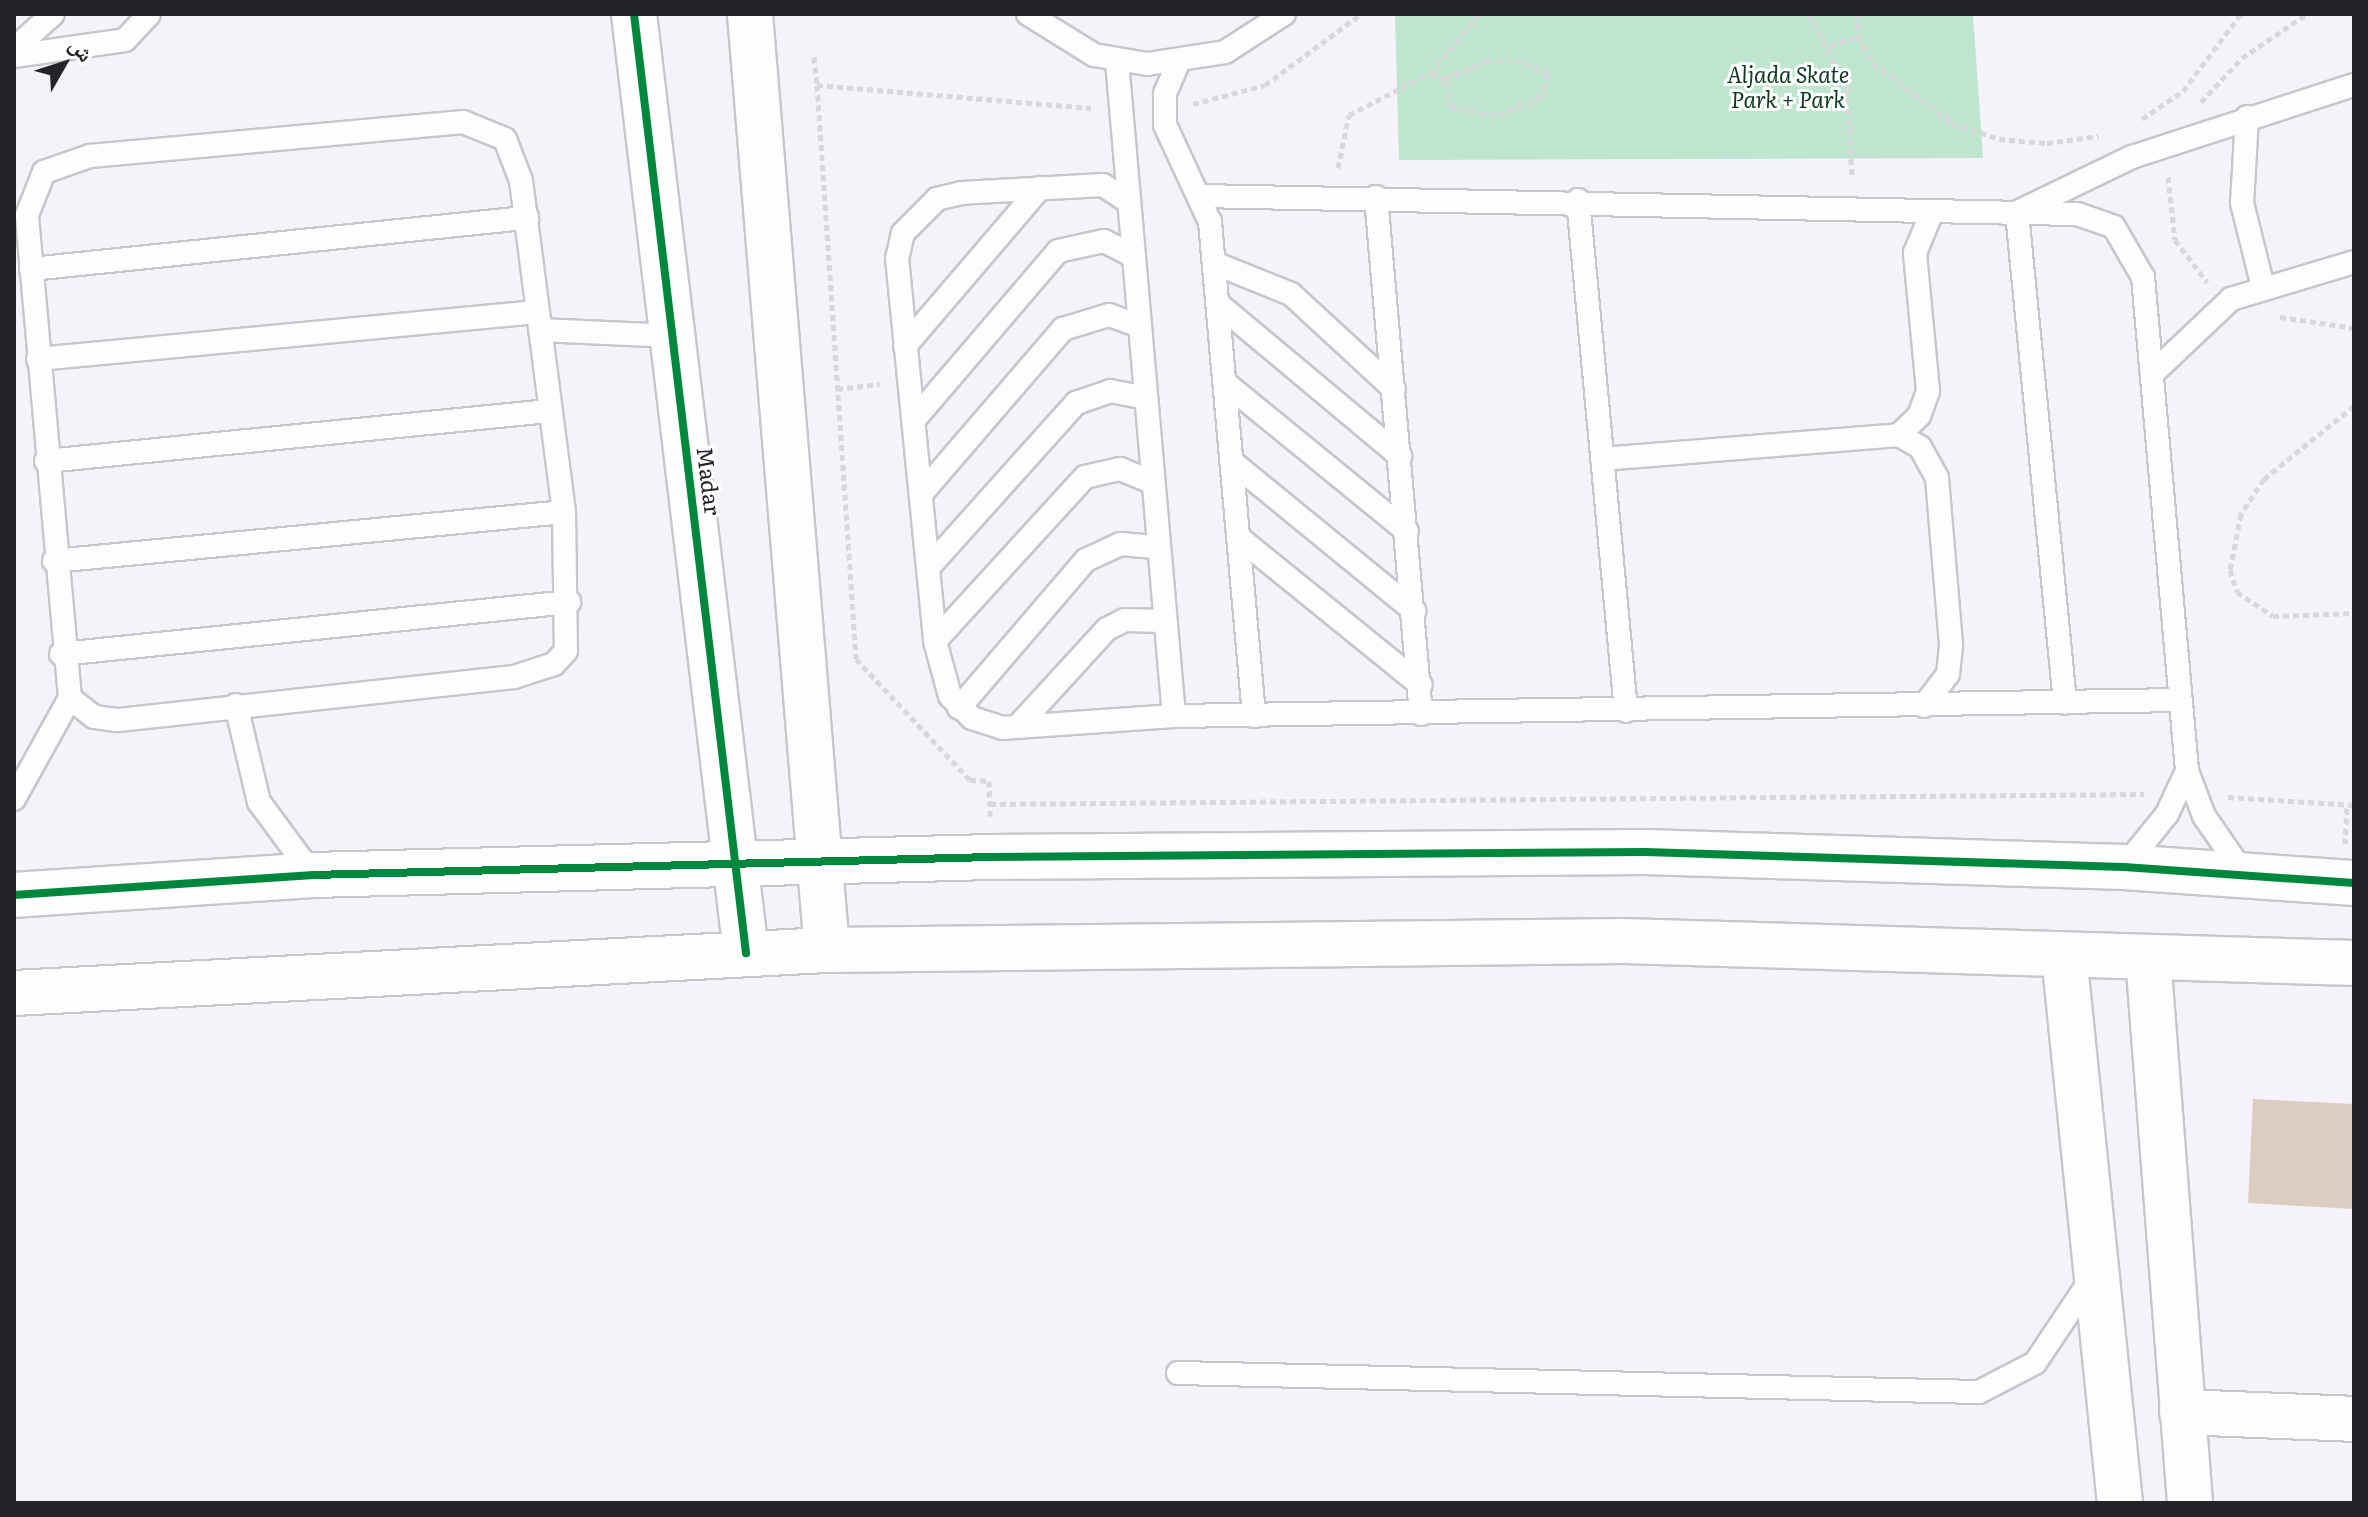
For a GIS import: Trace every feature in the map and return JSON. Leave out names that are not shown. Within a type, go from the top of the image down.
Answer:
[{"type":"street","name":"Madar","points":[[634,14],[741,866],[746,953]]},
{"type":"street","points":[[750,14],[817,864],[827,950]]},
{"type":"street","points":[[14,895],[313,875],[990,857],[1645,852],[2124,867],[2354,883]]},
{"type":"street","points":[[14,993],[827,950],[1623,941],[2354,963]]},
{"type":"street","points":[[2064,955],[2120,1503]]},
{"type":"street","points":[[2148,957],[2190,1503]]},
{"type":"street","points":[[2182,1412],[2354,1419]]},
{"type":"lane","points":[[14,49],[53,14]]},
{"type":"lane","points":[[14,56],[125,40],[149,14]]},
{"type":"lane","points":[[1028,14],[1073,46],[1117,61],[1178,63],[1225,52],[1284,14]]},
{"type":"lane","points":[[1117,61],[1174,716]]},
{"type":"lane","points":[[1178,63],[1165,94],[1165,125],[1200,196],[1214,263],[1254,716]]},
{"type":"lane","points":[[2017,213],[2093,172],[2247,117],[2354,85]]},
{"type":"lane","points":[[2247,117],[2242,203],[2263,287]]},
{"type":"lane","points":[[463,122],[505,139],[517,158],[527,218],[564,512],[569,602],[566,651],[534,672],[116,720],[94,717],[70,698],[61,654],[31,269],[31,192],[64,162],[105,155],[463,122]]},
{"type":"lane","points":[[1129,202],[1103,185],[962,193],[917,213],[897,258],[935,641],[944,683],[959,708],[986,725],[1018,726],[1174,716],[1851,708],[2180,700]]},
{"type":"lane","points":[[905,346],[1040,188]]},
{"type":"lane","points":[[1200,196],[1578,200],[2017,213],[2096,218],[2129,240],[2143,277],[2187,771],[2186,794],[2124,867]]},
{"type":"lane","points":[[1376,197],[1421,685],[1421,714]]},
{"type":"lane","points":[[1578,200],[1626,711]]},
{"type":"lane","points":[[1602,459],[1899,435],[1919,416],[1928,391],[1915,253],[1932,212]]},
{"type":"lane","points":[[2017,213],[2065,703]]},
{"type":"lane","points":[[31,269],[527,218]]},
{"type":"lane","points":[[913,421],[1058,251],[1104,241],[1132,255]]},
{"type":"lane","points":[[2152,374],[2216,310],[2263,287],[2354,262]]},
{"type":"lane","points":[[1214,263],[1291,294],[1394,389]]},
{"type":"lane","points":[[1217,303],[1400,456]]},
{"type":"lane","points":[[921,494],[1063,329],[1109,315],[1140,326]]},
{"type":"lane","points":[[38,359],[538,321],[673,336]]},
{"type":"lane","points":[[1224,382],[1407,531]]},
{"type":"lane","points":[[928,568],[1076,403],[1110,391],[1146,398]]},
{"type":"lane","points":[[46,461],[549,411]]},
{"type":"lane","points":[[1899,435],[1928,456],[1937,478],[1951,660],[1924,706]]},
{"type":"lane","points":[[1231,461],[1414,611]]},
{"type":"lane","points":[[935,641],[1085,477],[1120,469],[1153,482]]},
{"type":"lane","points":[[54,561],[564,512]]},
{"type":"lane","points":[[1238,537],[1421,685]]},
{"type":"lane","points":[[959,708],[1086,560],[1121,544],[1158,547]]},
{"type":"lane","points":[[61,654],[569,602]]},
{"type":"lane","points":[[1018,726],[1107,629],[1125,620],[1165,621]]},
{"type":"lane","points":[[14,799],[70,698]]},
{"type":"lane","points":[[236,705],[259,802],[313,875]]},
{"type":"lane","points":[[2186,794],[2245,875]]},
{"type":"lane","points":[[1178,1373],[1979,1392],[2035,1363],[2097,1271]]},
{"type":"path","points":[[1336,197],[1343,122],[1430,73],[1480,14]]},
{"type":"path","points":[[1809,14],[1830,46],[1852,118],[1852,210]]},
{"type":"path","points":[[1857,14],[1858,37],[1910,97],[1952,123],[1999,139],[2047,143],[2108,132]]},
{"type":"path","points":[[2131,123],[2183,91],[2241,14]]},
{"type":"path","points":[[1830,46],[1858,37]]},
{"type":"path","points":[[1430,73],[1445,79],[1486,61],[1516,59],[1543,67],[1550,82],[1528,106],[1477,116],[1451,107],[1445,79]]},
{"type":"path","points":[[817,85],[856,659],[970,780],[989,781],[990,857]]},
{"type":"path","points":[[837,389],[909,381]]},
{"type":"path","points":[[2354,406],[2264,479],[2241,514],[2230,570],[2237,592],[2273,616],[2354,613]]},
{"type":"path","points":[[990,804],[2186,794],[2354,805]]},
{"type":"green space","name":"Aljada Skate Park + Park","points":[[1395,14],[1973,14],[1983,158],[1399,160]]},
{"type":"building","points":[[2253,1099],[2354,1104],[2354,1209],[2248,1203]]},
{"type":"cycle path","points":[[634,14],[746,953]]},
{"type":"cycle path","points":[[14,895],[313,875],[990,857],[1645,852],[2124,867],[2354,883]]}]
